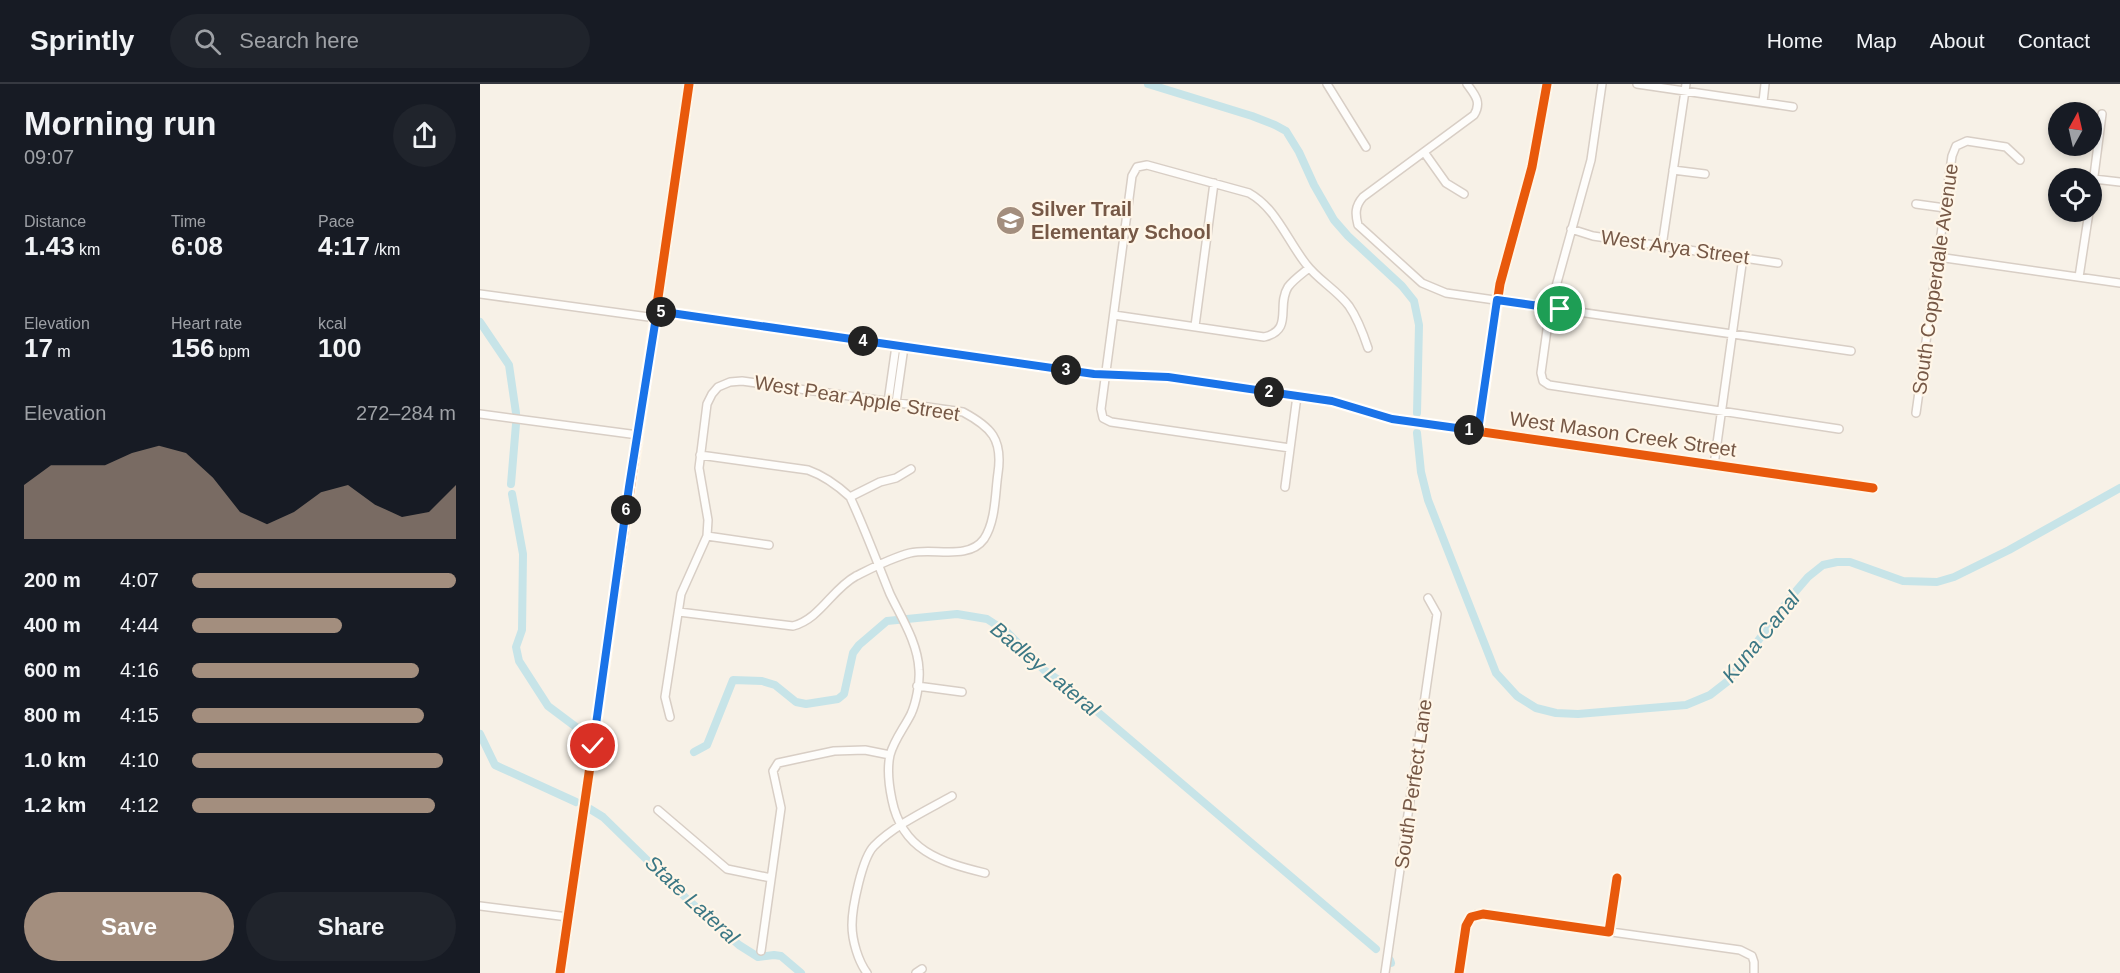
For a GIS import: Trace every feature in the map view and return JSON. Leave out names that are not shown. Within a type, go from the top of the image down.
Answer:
[{"type":"street","points":[[560,973],[688,84]]},
{"type":"street","points":[[1327,84],[1366,147]]},
{"type":"street","points":[[1467,84],[1478,101],[1474,115],[1363,198],[1358,202],[1356,209],[1358,225],[1422,283],[1446,293],[1851,351]]},
{"type":"street","points":[[1478,431],[1497,300],[1509,245],[1537,145],[1547,84]]},
{"type":"street","points":[[1602,84],[1591,160],[1550,308],[1541,374],[1544,381],[1549,385],[1839,429]]},
{"type":"street","points":[[1637,84],[1686,88],[1793,107]]},
{"type":"street","points":[[1763,102],[1765,84]]},
{"type":"street","points":[[1662,246],[1686,88]]},
{"type":"street","name":"South Copperdale Avenue","points":[[1916,413],[1952,156],[1956,146],[1967,141],[2006,147],[2020,160]]},
{"type":"street","points":[[1424,152],[1446,183],[1464,194]]},
{"type":"street","points":[[1290,448],[1111,422],[1103,418],[1101,409],[1132,176],[1137,167],[1147,165],[1249,193],[1259,198],[1268,207],[1309,268],[1347,304],[1358,321],[1368,348]]},
{"type":"street","points":[[1673,170],[1705,174]]},
{"type":"street","points":[[2102,180],[2120,182]]},
{"type":"street","points":[[1195,326],[1214,183]]},
{"type":"street","points":[[1916,204],[1945,208]]},
{"type":"street","points":[[2079,278],[2087,222]]},
{"type":"street","name":"West Arya Street","points":[[1571,230],[1593,236],[1778,262]]},
{"type":"street","points":[[1714,465],[1743,257]]},
{"type":"street","points":[[1938,257],[2120,284]]},
{"type":"street","points":[[1114,315],[1264,337],[1275,334],[1281,326],[1288,287],[1309,268]]},
{"type":"street","points":[[480,294],[656,315]]},
{"type":"street","name":"West Mason Creek Street","points":[[656,315],[1106,374],[1168,377],[1332,401],[1392,419],[1873,488]]},
{"type":"street","points":[[888,402],[900,347]]},
{"type":"street","points":[[896,403],[900,347]]},
{"type":"street","name":"West Pear Apple Street","points":[[700,455],[707,404],[718,387],[730,382],[742,381],[963,412],[980,421],[992,431],[1000,460],[990,528],[982,541],[973,548],[961,552],[914,552],[878,565]]},
{"type":"street","points":[[1285,487],[1297,396]]},
{"type":"street","points":[[480,414],[638,435]]},
{"type":"street","points":[[670,717],[665,697],[681,594],[707,536],[708,520],[700,481],[700,455],[808,470],[820,474],[835,483],[850,497],[914,647],[919,669],[912,712],[890,755],[889,788],[901,826],[914,843],[932,856],[952,865],[985,873]]},
{"type":"street","points":[[850,497],[880,482],[896,478],[911,469]]},
{"type":"street","points":[[707,536],[769,545]]},
{"type":"street","points":[[679,612],[793,626],[809,619],[846,581],[878,565]]},
{"type":"street","name":"South Perfect Lane","points":[[1385,973],[1437,615],[1428,598]]},
{"type":"street","points":[[917,686],[962,692]]},
{"type":"street","points":[[761,951],[781,808],[773,771],[778,763],[834,751],[865,750],[890,755]]},
{"type":"street","points":[[867,973],[861,964],[852,925],[861,872],[873,847],[901,826],[952,796]]},
{"type":"street","points":[[658,810],[727,869],[771,878]]},
{"type":"street","points":[[1609,932],[1617,878]]},
{"type":"street","points":[[480,906],[568,917]]},
{"type":"street","points":[[1460,973],[1466,926],[1471,917],[1483,914],[1740,950],[1752,956],[1754,973]]},
{"type":"waterway","name":"Kuna Canal","points":[[1148,84],[1252,116],[1286,131],[1334,220],[1402,286],[1414,301],[1419,325],[1417,413]]},
{"type":"waterway","name":"Badley Lateral","points":[[480,322],[509,365],[516,413]]},
{"type":"waterway","name":"Badley Lateral","points":[[511,484],[516,424]]},
{"type":"waterway","name":"Kuna Canal","points":[[1417,433],[1421,472],[1428,500],[1496,673],[1517,696],[1536,708],[1556,713],[1578,714],[1686,705],[1710,695],[1728,681],[1790,598],[1808,577],[1823,565],[1850,562],[1903,581],[1937,582],[1954,577],[2009,550],[2120,488]]},
{"type":"waterway","name":"Badley Lateral","points":[[512,494],[523,554],[522,630],[516,647],[519,661],[548,706],[584,733]]},
{"type":"waterway","name":"Badley Lateral","points":[[694,752],[707,745],[733,680],[762,681],[775,685],[796,702],[806,704],[838,699],[844,694],[853,653],[887,621],[957,614],[987,619],[1007,632],[1044,670],[1066,685],[1376,949]]},
{"type":"waterway","name":"State Lateral","points":[[480,734],[495,765],[576,802]]},
{"type":"waterway","name":"State Lateral","points":[[590,809],[603,817],[687,899],[739,945],[758,957],[781,956],[801,973]]},
{"type":"cycle path","points":[[560,973],[689,84]]},
{"type":"cycle path","points":[[1478,431],[1500,284],[1532,167],[1547,84]]},
{"type":"cycle path","points":[[657,311],[1094,374],[1168,377],[1332,401],[1392,419],[1873,488]]},
{"type":"cycle path","points":[[1459,973],[1466,926],[1471,917],[1483,914],[1609,932],[1617,878]]},
{"type":"place","name":"Silver Trail Elementary School","points":[[1010,221]]},
{"type":"route","points":[[593,746],[629,487],[657,311],[1094,374],[1168,377],[1332,401],[1392,419],[1478,431],[1497,300],[1560,309]]}]
